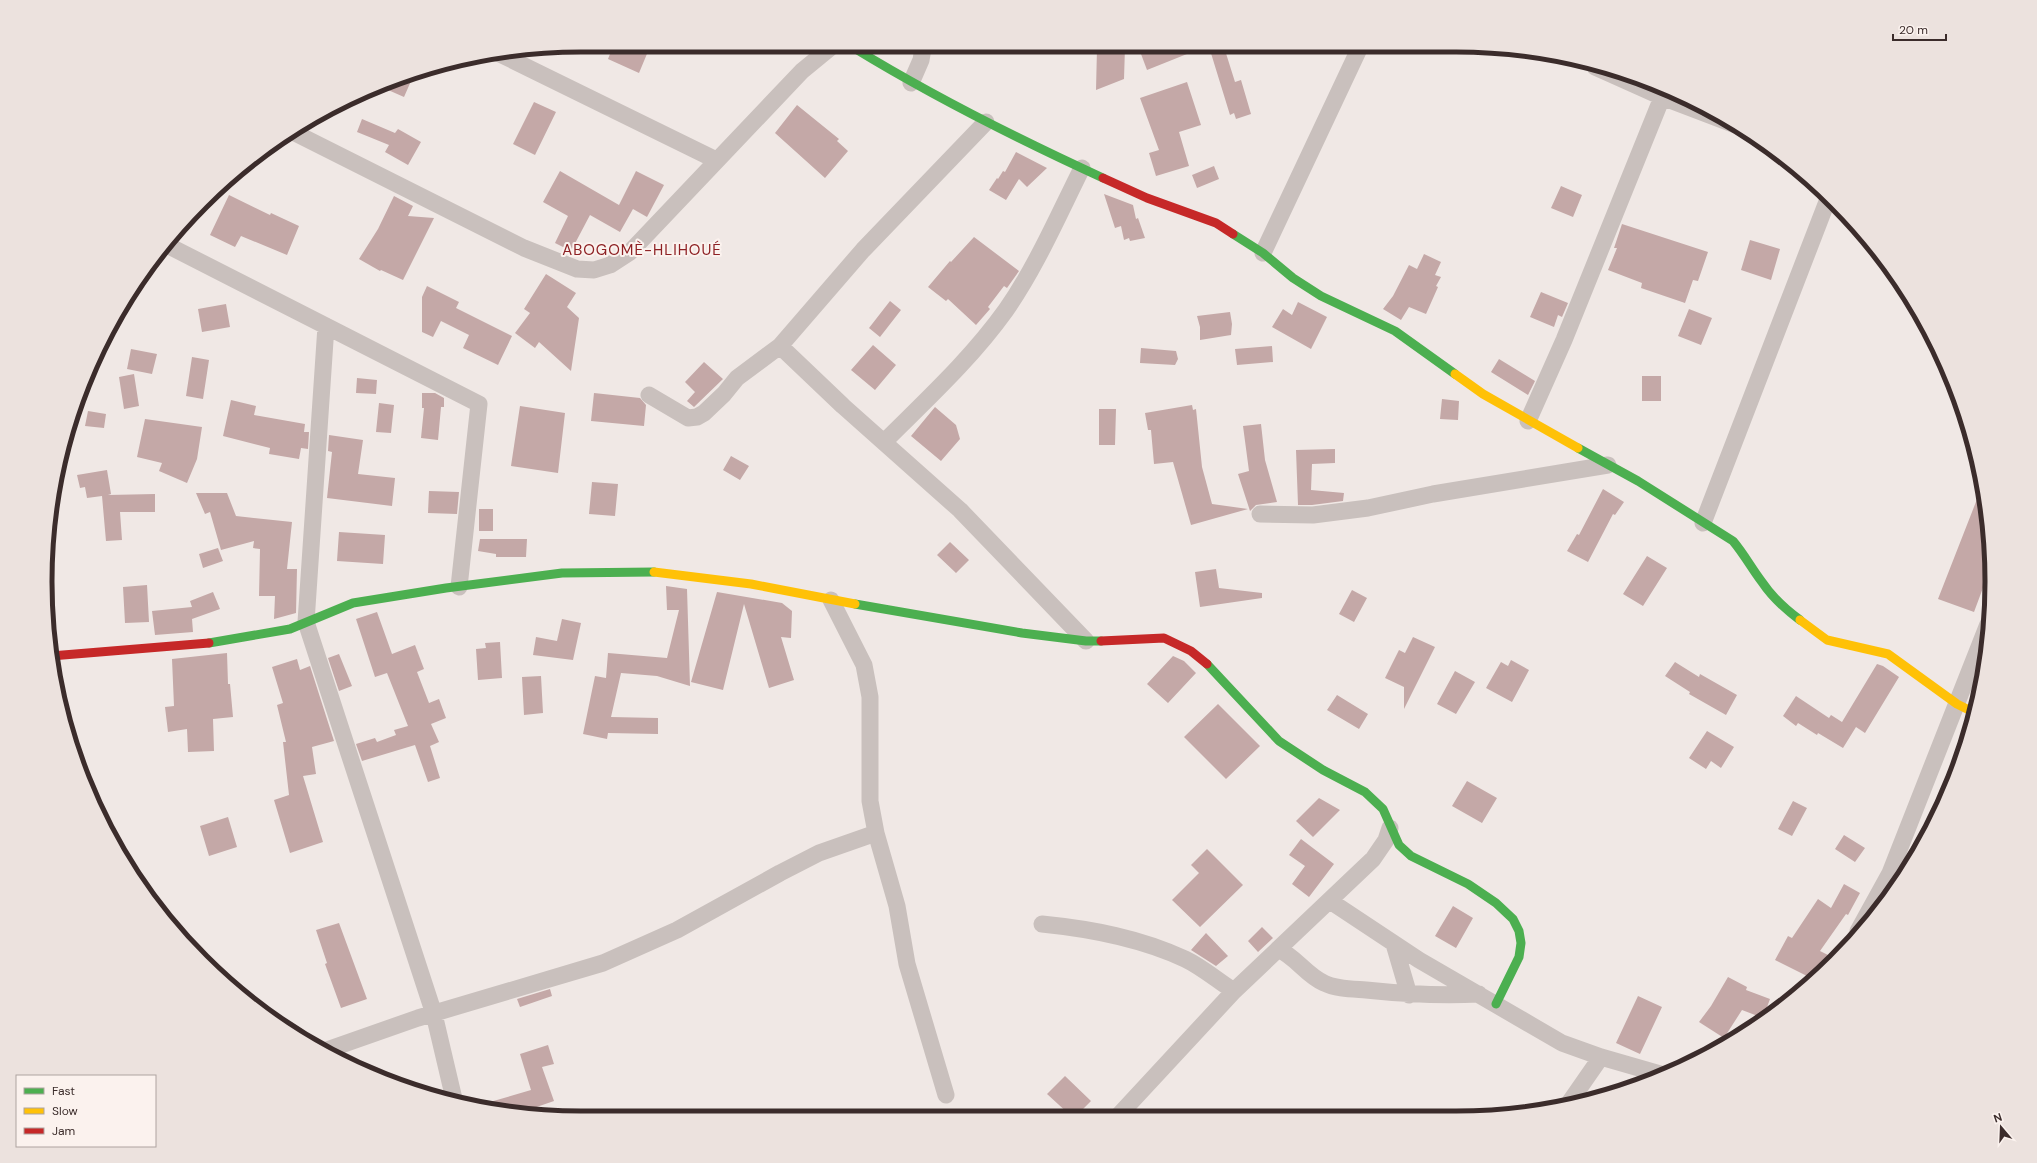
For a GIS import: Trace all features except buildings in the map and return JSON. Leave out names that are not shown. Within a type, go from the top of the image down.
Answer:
[{"type":"street","points":[[298,134],[524,248],[577,269],[594,270],[610,265],[630,252],[802,71],[825,52]]},
{"type":"street","points":[[861,52],[911,83],[1019,140],[1147,198],[1216,223],[1263,253],[1293,278],[1322,296],[1395,331],[1483,394],[1528,421],[1638,481],[1737,546],[1762,583],[1783,608],[1827,640],[1888,654],[1957,704],[1969,710]]},
{"type":"street","points":[[911,83],[921,60],[922,52]]},
{"type":"street","points":[[1263,253],[1358,52]]},
{"type":"street","points":[[507,58],[716,160]]},
{"type":"street","points":[[1528,421],[1564,340],[1664,95]]},
{"type":"street","points":[[649,395],[688,418],[697,417],[704,413],[719,399],[737,378],[780,346],[863,250],[986,122]]},
{"type":"street","points":[[884,442],[977,347],[1006,310],[1042,248],[1082,168]]},
{"type":"street","points":[[1703,523],[1826,203]]},
{"type":"street","points":[[171,247],[479,404],[459,587]]},
{"type":"street","points":[[326,326],[306,622],[434,1014],[453,1095]]},
{"type":"street","points":[[780,346],[960,510],[1066,622],[1086,641]]},
{"type":"street","points":[[1260,514],[1313,515],[1368,508],[1433,494],[1608,465]]},
{"type":"street","points":[[58,655],[213,642],[290,629],[353,603],[459,587],[562,573],[645,571],[750,584],[952,622],[1086,641],[1164,638],[1192,651],[1222,678],[1279,741],[1323,770],[1365,792],[1383,809],[1390,828],[1399,845],[1411,856],[1468,884],[1496,903],[1513,920],[1520,937],[1519,957],[1496,1004]]},
{"type":"street","points":[[831,600],[864,665],[870,697],[870,801],[876,833],[897,906],[907,964],[946,1095]]},
{"type":"street","points":[[1866,916],[1890,873],[1942,736],[1957,704],[1981,642]]},
{"type":"street","points":[[1123,1111],[1234,991],[1373,859],[1386,840],[1390,828]]},
{"type":"street","points":[[332,1048],[434,1014],[603,963],[677,930],[819,853],[876,833]]},
{"type":"street","points":[[1330,901],[1419,960],[1562,1043],[1601,1057],[1654,1072]]},
{"type":"street","points":[[1042,924],[1087,929],[1140,942],[1186,960],[1234,991]]},
{"type":"street","points":[[1394,944],[1409,995]]},
{"type":"street","points":[[1278,949],[1288,953],[1312,976],[1325,984],[1352,989],[1409,995],[1478,994]]},
{"type":"street","points":[[1573,1098],[1601,1057]]},
{"type":"traffic: fast","points":[[861,52],[915,84],[977,117],[1103,178]]},
{"type":"traffic: fast","points":[[1233,234],[1263,253],[1293,278],[1321,296],[1395,331],[1455,374]]},
{"type":"traffic: fast","points":[[1578,448],[1638,481],[1733,541],[1774,598],[1800,620]]},
{"type":"traffic: fast","points":[[209,643],[290,629],[353,603],[446,588],[562,573],[654,572]]},
{"type":"traffic: fast","points":[[855,604],[1022,633],[1086,641],[1101,641]]},
{"type":"traffic: fast","points":[[1207,664],[1279,741],[1323,770],[1365,792],[1383,809],[1399,845],[1411,856],[1468,884],[1496,903],[1513,919],[1519,931],[1521,943],[1519,957],[1496,1004]]},
{"type":"traffic: slow","points":[[1455,374],[1483,394],[1578,448]]},
{"type":"traffic: slow","points":[[654,572],[751,584],[855,604]]},
{"type":"traffic: slow","points":[[1800,620],[1827,640],[1888,654],[1957,704],[1969,710]]},
{"type":"traffic: jam","points":[[1103,178],[1147,198],[1216,223],[1233,234]]},
{"type":"traffic: jam","points":[[1101,641],[1164,638],[1191,651],[1207,664]]},
{"type":"traffic: jam","points":[[58,655],[209,643]]},
{"type":"district","name":"ABOGOMÈ-HLIHOUÉ","points":[[642,250]]}]
